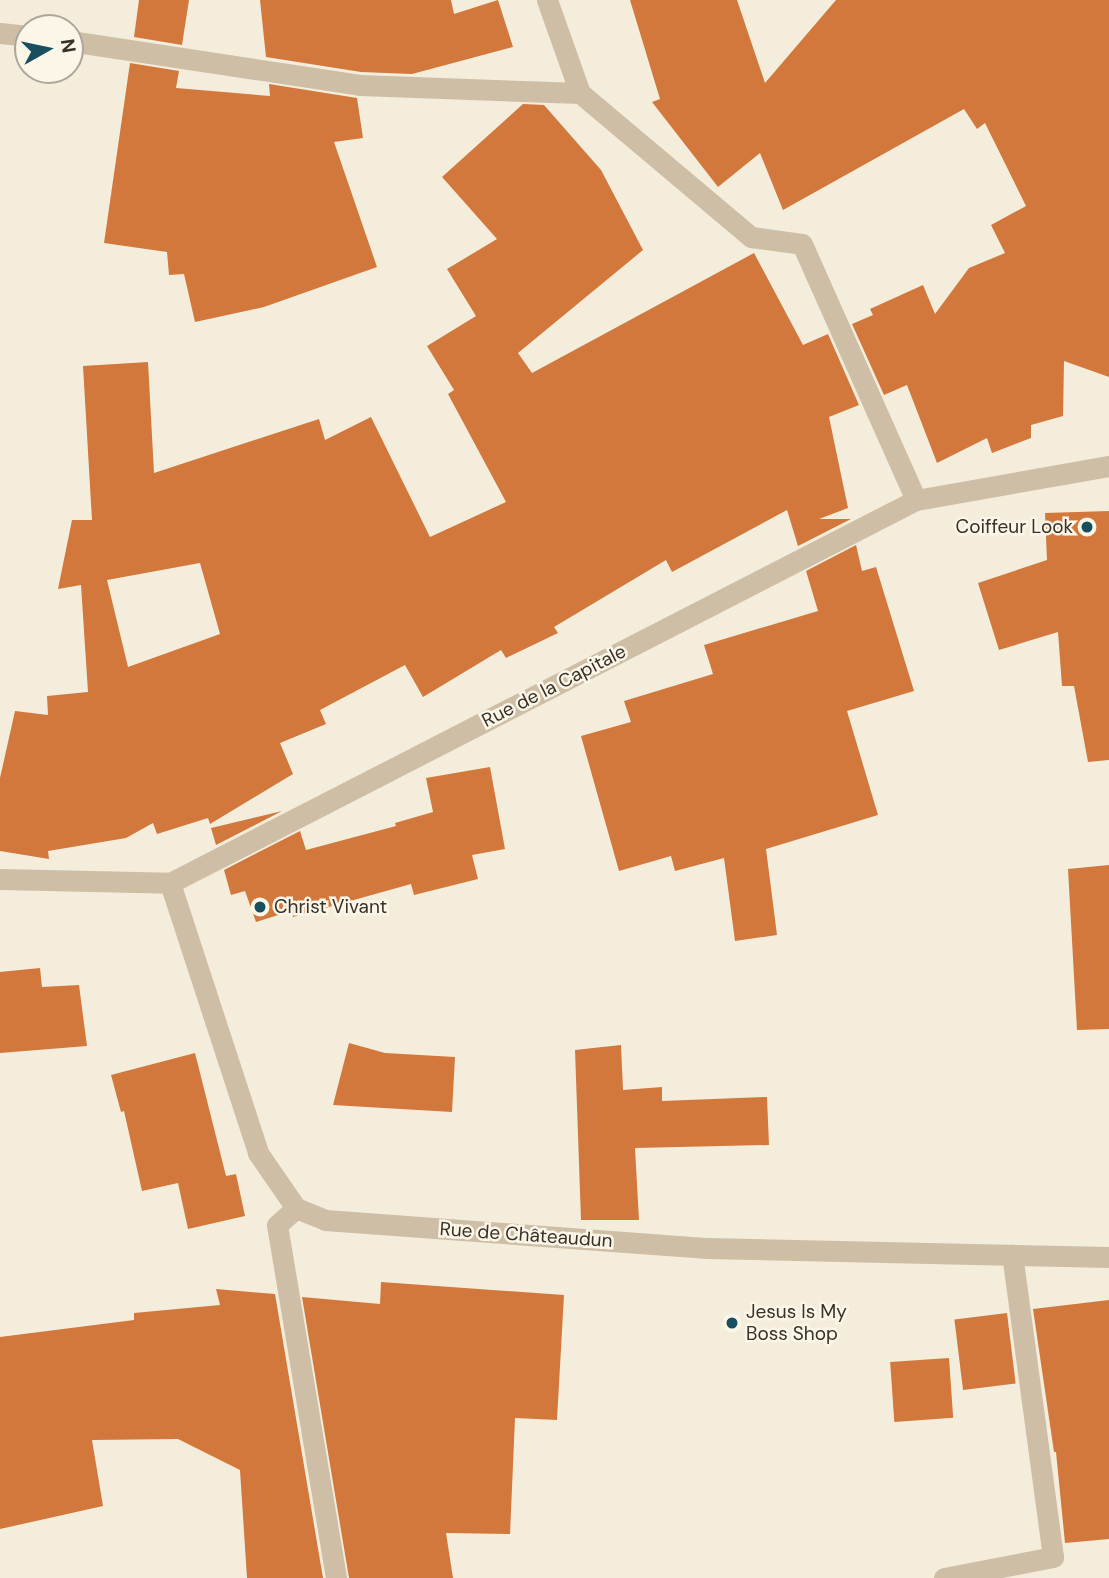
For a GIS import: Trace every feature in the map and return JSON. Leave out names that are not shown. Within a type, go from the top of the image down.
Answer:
[{"type":"street","points":[[547,0],[580,93],[751,237],[802,244],[916,500]]},
{"type":"street","points":[[84,43],[360,85],[580,93]]},
{"type":"street","name":"Rue de la Capitale","points":[[0,879],[170,883],[916,500],[1109,466]]},
{"type":"street","points":[[170,883],[258,1153],[296,1208],[277,1225],[337,1578]]},
{"type":"street","name":"Rue de Châteaudun","points":[[296,1208],[325,1220],[708,1248],[1109,1257]]},
{"type":"street","points":[[944,1578],[1053,1557],[1012,1255]]},
{"type":"building","points":[[139,0],[189,0],[182,45],[134,37]]},
{"type":"building","points":[[260,0],[451,0],[454,14],[498,0],[513,47],[412,74],[361,72],[266,57]]},
{"type":"building","points":[[630,0],[737,0],[765,83],[836,0],[1109,0],[1109,377],[1064,361],[1063,416],[1031,425],[1031,438],[992,453],[987,438],[937,463],[907,385],[884,395],[852,324],[873,315],[870,309],[923,285],[935,314],[969,268],[1005,253],[991,225],[1026,206],[985,123],[977,129],[964,109],[783,210],[760,153],[718,187],[652,102],[660,99]]},
{"type":"building","points":[[130,63],[179,71],[176,88],[270,96],[269,84],[357,98],[363,138],[334,142],[377,267],[264,307],[195,322],[184,274],[169,275],[167,252],[104,243]]},
{"type":"building","points":[[523,104],[544,105],[601,170],[643,250],[518,353],[532,373],[754,253],[803,345],[828,334],[859,405],[829,417],[848,508],[819,519],[851,519],[798,546],[787,510],[672,572],[666,560],[554,627],[558,633],[506,658],[501,650],[423,697],[405,665],[320,710],[326,724],[280,743],[293,774],[210,824],[208,818],[157,834],[153,823],[126,838],[48,851],[49,859],[0,851],[0,778],[15,711],[48,715],[47,696],[88,692],[81,585],[58,589],[72,520],[92,520],[83,366],[148,362],[154,473],[319,419],[325,440],[371,417],[430,537],[506,502],[448,394],[454,390],[427,346],[476,316],[447,269],[497,239],[442,177]],"holes":[[[200,563],[220,634],[128,667],[107,580]]]},
{"type":"building","points":[[1109,511],[1109,760],[1088,762],[1074,686],[1062,686],[1058,632],[999,650],[978,583],[1047,560],[1045,513]]},
{"type":"building","points":[[856,545],[862,571],[876,567],[914,691],[847,711],[878,815],[766,849],[777,935],[735,941],[724,858],[675,871],[671,856],[619,871],[581,736],[631,722],[624,701],[713,674],[704,645],[818,611],[806,571]]},
{"type":"building","points":[[490,767],[505,849],[472,855],[478,879],[414,895],[411,884],[293,917],[291,911],[256,922],[245,891],[231,895],[224,870],[300,831],[306,850],[396,826],[395,823],[433,812],[426,778]]},
{"type":"building","points":[[282,811],[216,845],[211,828]]},
{"type":"building","points":[[1109,865],[1109,1029],[1077,1030],[1068,869]]},
{"type":"building","points":[[40,968],[42,987],[79,985],[87,1046],[0,1053],[0,972]]},
{"type":"building","points":[[349,1043],[385,1053],[455,1057],[452,1112],[333,1105]]},
{"type":"building","points":[[621,1045],[623,1090],[662,1087],[662,1101],[767,1097],[769,1145],[635,1148],[639,1220],[581,1220],[575,1050]]},
{"type":"building","points":[[195,1053],[226,1176],[236,1174],[245,1216],[188,1229],[178,1183],[142,1191],[124,1111],[121,1112],[111,1075]]},
{"type":"building","points":[[381,1282],[564,1295],[557,1420],[515,1418],[510,1534],[446,1533],[453,1578],[349,1578],[302,1297],[380,1304]]},
{"type":"building","points":[[216,1289],[275,1294],[323,1578],[247,1578],[240,1470],[178,1439],[92,1440],[103,1506],[0,1529],[0,1337],[134,1320],[134,1313],[220,1305]]},
{"type":"building","points":[[1109,1300],[1109,1539],[1065,1543],[1056,1452],[1033,1309]]},
{"type":"building","points":[[1007,1313],[1016,1383],[963,1390],[954,1319]]},
{"type":"building","points":[[949,1358],[953,1418],[894,1422],[890,1362]]},
{"type":"place","name":"Coiffeur Look","points":[[1087,527]]},
{"type":"place","name":"Christ Vivant","points":[[260,907]]},
{"type":"place","name":"Jesus Is My Boss Shop","points":[[732,1323]]}]
